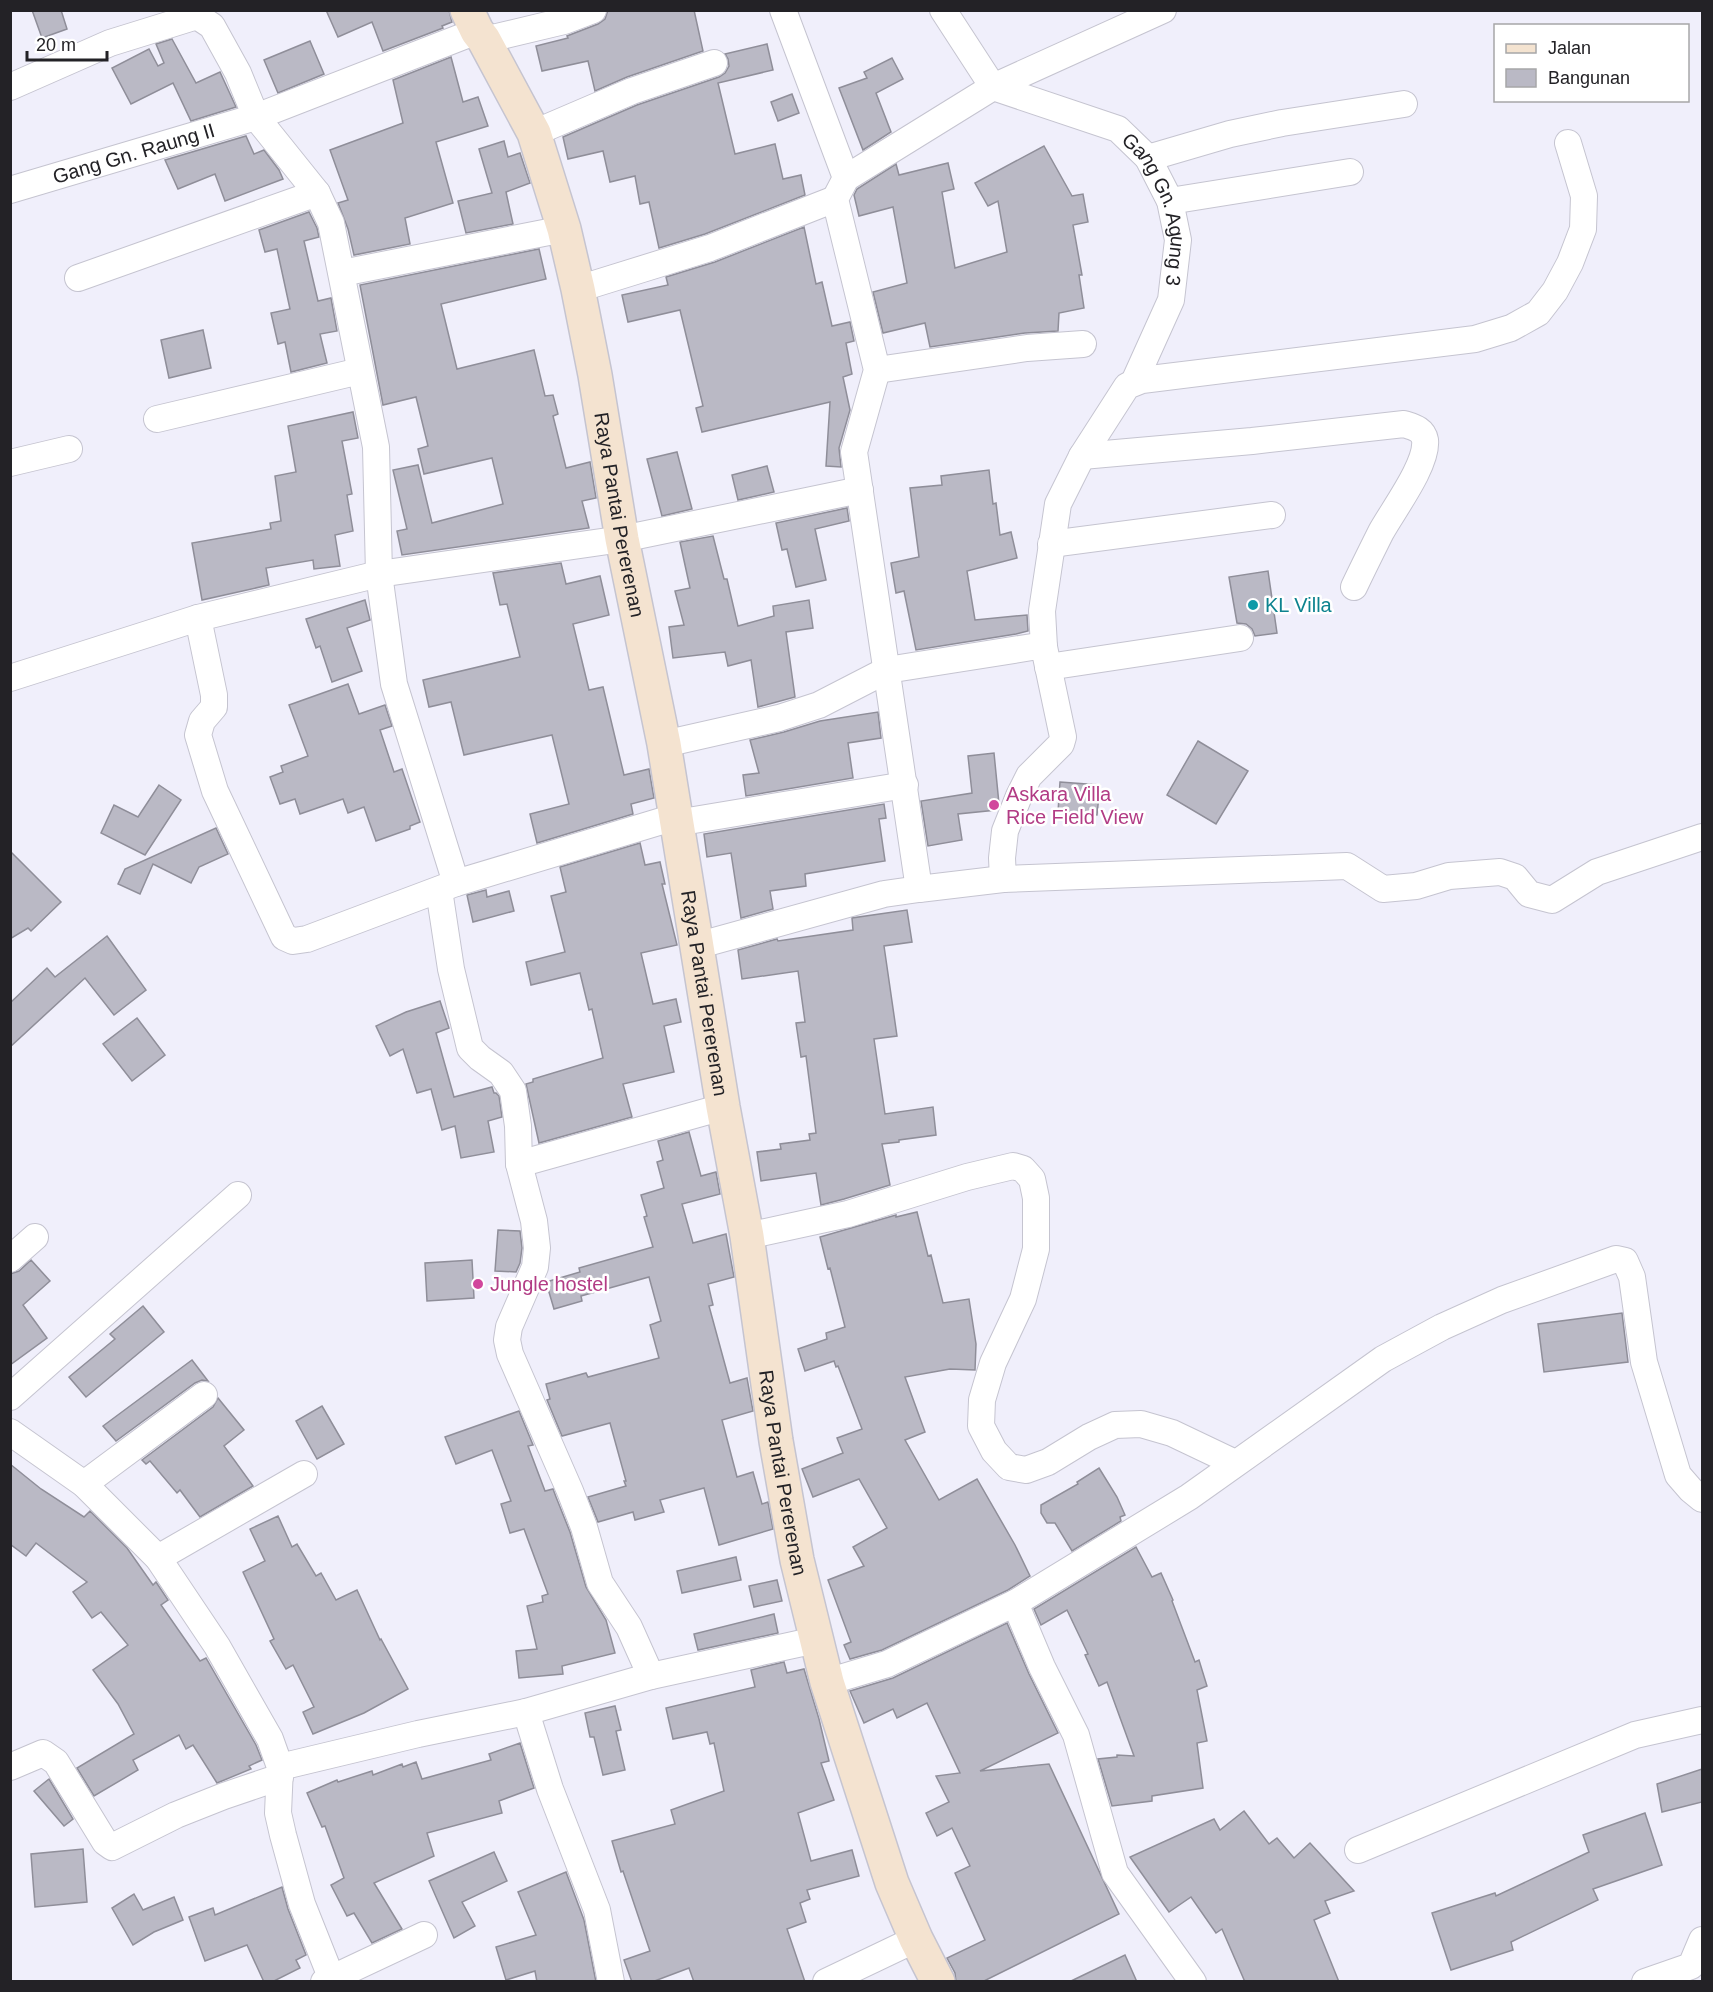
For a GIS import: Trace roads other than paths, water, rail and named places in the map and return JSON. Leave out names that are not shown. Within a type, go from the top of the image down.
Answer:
[{"type":"street","name":"Gang Gn. Raung II","points":[[10,190],[256,117],[476,27],[564,21],[593,10]]},
{"type":"street","points":[[783,10],[841,188],[877,370],[854,452],[919,889]]},
{"type":"street","points":[[943,10],[993,87]]},
{"type":"street","points":[[578,289],[710,248],[841,188],[993,87],[1163,10]]},
{"type":"street","points":[[10,87],[110,42],[197,16],[212,26],[238,74],[256,117],[317,193],[331,223],[376,447],[379,574],[394,684],[448,886],[451,969],[470,1048],[501,1073],[513,1091],[519,1126],[519,1164],[534,1221],[537,1248],[535,1267],[509,1327],[507,1340],[510,1353],[584,1527],[600,1582],[628,1627],[651,1676]]},
{"type":"street","name":"Raya Pantai Pererenan","points":[[476,27],[534,133],[564,229],[578,289],[596,375],[622,538],[664,744],[723,1107],[747,1236],[778,1452],[797,1560],[827,1682],[892,1883],[916,1939],[938,1982]]},
{"type":"street","points":[[534,133],[632,91],[714,63]]},
{"type":"street","name":"Gang Gn. Agung 3","points":[[993,87],[1118,129],[1148,158],[1170,201],[1178,240],[1171,300],[1134,382],[1127,386],[1082,456],[1058,504],[1050,544],[1042,611],[1046,657]]},
{"type":"street","points":[[1148,158],[1230,134],[1282,123],[1404,104]]},
{"type":"street","points":[[1134,382],[1475,339],[1511,328],[1538,313],[1555,291],[1570,263],[1583,229],[1584,196],[1568,143]]},
{"type":"street","points":[[1170,201],[1350,172]]},
{"type":"street","points":[[78,278],[317,193]]},
{"type":"street","points":[[342,273],[564,229]]},
{"type":"street","points":[[877,370],[1027,348],[1083,344]]},
{"type":"street","points":[[157,419],[360,371]]},
{"type":"street","points":[[1082,456],[1252,441],[1404,424],[1417,427],[1424,437],[1425,451],[1412,480],[1382,531],[1354,587]]},
{"type":"street","points":[[10,463],[69,449]]},
{"type":"street","points":[[10,678],[198,618],[379,574],[622,538],[860,490]]},
{"type":"street","points":[[1050,544],[1272,515]]},
{"type":"street","points":[[198,618],[214,696],[214,707],[202,721],[198,735],[216,790],[284,937],[293,941],[307,939],[448,886],[676,820],[905,785]]},
{"type":"street","points":[[664,744],[779,718],[819,705],[887,670],[1032,647],[1046,657],[1240,638]]},
{"type":"street","points":[[1003,879],[1002,858],[1005,831],[1019,796],[1026,780],[1061,744],[1063,737],[1046,657]]},
{"type":"street","points":[[696,946],[884,894],[1003,879],[1347,866],[1383,889],[1416,886],[1449,876],[1500,872],[1515,877],[1528,894],[1552,900],[1597,872],[1702,837]]},
{"type":"street","points":[[519,1164],[723,1107]]},
{"type":"street","points":[[747,1236],[848,1214],[967,1177],[1013,1166],[1023,1169],[1032,1179],[1036,1198],[1036,1249],[1023,1299],[993,1363],[982,1400],[981,1426],[994,1451],[1010,1467],[1026,1470],[1048,1462],[1089,1437],[1115,1425],[1142,1424],[1172,1433],[1235,1463]]},
{"type":"street","points":[[10,1397],[238,1195]]},
{"type":"street","points":[[10,1259],[35,1237]]},
{"type":"street","points":[[827,1682],[887,1664],[1015,1603],[1189,1497],[1383,1359],[1442,1326],[1502,1300],[1616,1259],[1625,1261],[1632,1277],[1644,1362],[1678,1475],[1691,1490],[1702,1498]]},
{"type":"street","points":[[84,1484],[204,1395]]},
{"type":"street","points":[[10,1432],[84,1484],[158,1558],[217,1646],[270,1739],[280,1772],[278,1814],[283,1835],[302,1904],[330,1980],[424,1935]]},
{"type":"street","points":[[158,1558],[304,1474]]},
{"type":"street","points":[[1015,1603],[1042,1667],[1076,1735],[1115,1873],[1193,1982]]},
{"type":"street","points":[[10,1767],[43,1753],[56,1762],[105,1842],[112,1847],[176,1815],[280,1772],[418,1734],[526,1712],[651,1676],[816,1640]]},
{"type":"street","points":[[526,1712],[550,1789],[597,1910],[611,1982]]},
{"type":"street","points":[[1358,1850],[1635,1735],[1702,1720]]},
{"type":"street","points":[[826,1982],[916,1939]]},
{"type":"street","points":[[1645,1982],[1691,1966],[1702,1940]]},
{"type":"place","name":"KL Villa","points":[[1253,605]]},
{"type":"place","name":"Askara Villa Rice Field View","points":[[994,805]]},
{"type":"place","name":"Jungle hostel","points":[[478,1284]]}]
